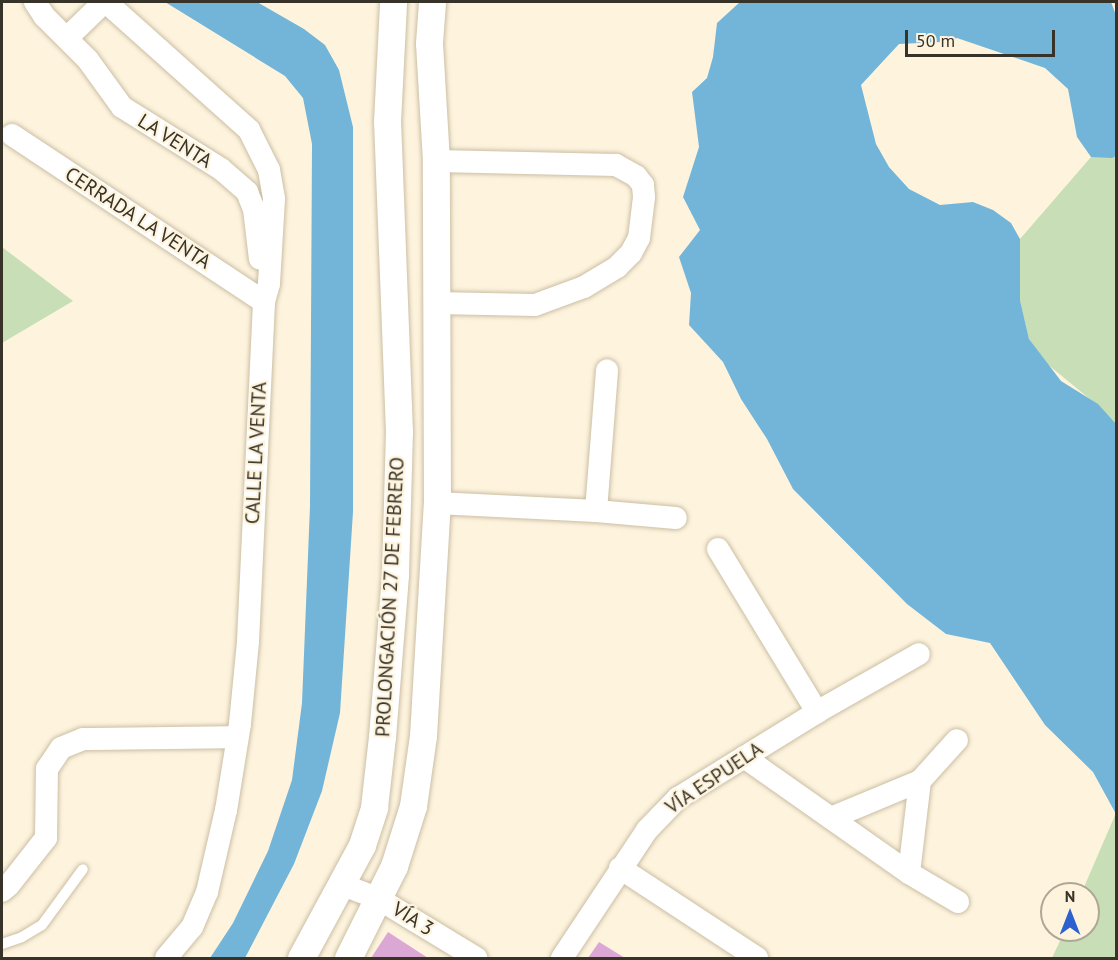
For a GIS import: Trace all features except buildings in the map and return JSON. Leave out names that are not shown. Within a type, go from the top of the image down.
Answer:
[{"type":"street","name":"LA VENTA","points":[[34,2],[44,16],[88,60],[122,107],[221,169],[247,192],[254,209],[264,302]]},
{"type":"street","points":[[67,38],[105,2]]},
{"type":"street","name":"CALLE LA VENTA","points":[[105,2],[234,114],[257,142],[269,170],[274,199],[269,284],[264,302],[248,642],[237,736],[226,810],[207,892],[192,927],[166,958]]},
{"type":"street","name":"PROLONGACIÓN 27 DE FEBRERO","points":[[301,958],[363,845],[374,807],[395,574],[399,432],[387,122],[393,2]]},
{"type":"street","name":"PROLONGACIÓN 27 DE FEBRERO","points":[[348,958],[379,899],[407,827],[417,785],[428,675],[437,503],[436,161],[429,43],[432,2]]},
{"type":"street","points":[[390,40],[429,43]]},
{"type":"street","name":"CERRADA LA VENTA","points":[[12,135],[264,302]]},
{"type":"street","points":[[435,303],[535,306],[584,287],[617,267],[631,253],[639,238],[644,197],[643,185],[636,176],[616,165],[436,161]]},
{"type":"street","points":[[596,511],[607,370]]},
{"type":"street","points":[[437,503],[596,511],[676,518]]},
{"type":"street","points":[[718,549],[817,712]]},
{"type":"street","name":"VÍA ESPUELA","points":[[562,958],[620,868],[661,813],[678,798],[817,712],[919,654]]},
{"type":"street","points":[[2,891],[46,838],[47,770],[61,748],[83,739],[237,736]]},
{"type":"street","points":[[831,818],[921,781],[957,740]]},
{"type":"street","points":[[744,756],[909,873],[958,902]]},
{"type":"street","points":[[909,873],[921,781]]},
{"type":"street","points":[[620,868],[757,958]]},
{"type":"street","name":"VÍA 3","points":[[343,885],[379,899],[476,958]]},
{"type":"lane","points":[[2,945],[42,925],[84,869]]},
{"type":"green space","points":[[1116,156],[1116,428],[1102,409],[1046,363],[1029,339],[1020,300],[1019,267],[1020,239],[1091,157]]},
{"type":"green space","points":[[2,247],[73,301],[2,343]]},
{"type":"green space","points":[[1116,813],[1116,958],[1052,958],[1059,942],[1100,942],[1100,882],[1086,882]]},
{"type":"water","points":[[165,2],[257,2],[304,29],[325,45],[339,70],[353,127],[353,512],[340,713],[322,791],[294,864],[245,958],[210,958],[233,923],[268,851],[292,780],[302,703],[310,506],[312,144],[303,98],[285,76]]},
{"type":"water","points":[[740,2],[1111,2],[1116,15],[1116,156],[1112,158],[1091,157],[1077,137],[1068,89],[1045,68],[957,38],[941,42],[899,44],[861,85],[876,144],[889,167],[909,189],[940,205],[973,202],[993,210],[1011,223],[1020,239],[1020,300],[1029,339],[1061,381],[1098,404],[1116,424],[1116,814],[1093,772],[1045,725],[990,643],[946,634],[907,604],[793,489],[767,439],[741,399],[723,362],[689,325],[691,293],[679,257],[700,230],[683,197],[699,147],[692,92],[707,78],[713,57],[717,23]]}]
